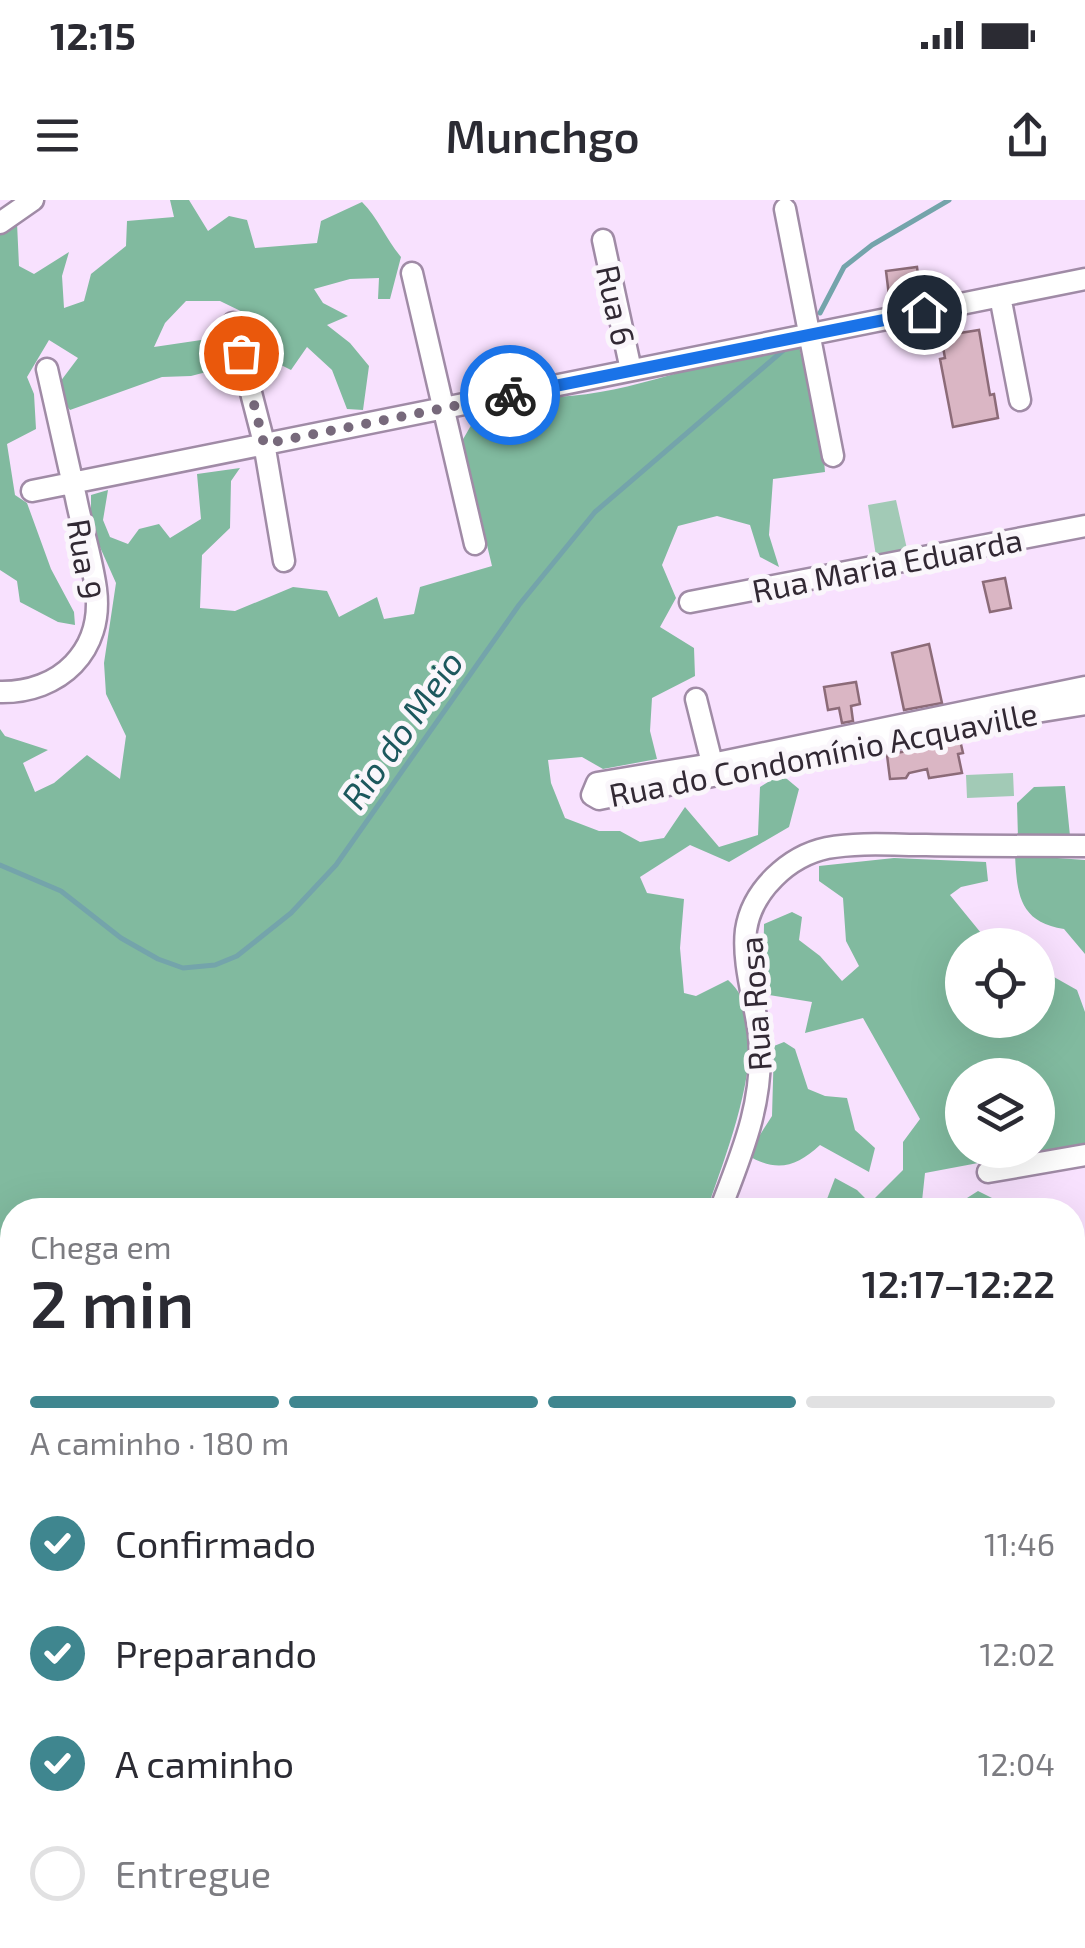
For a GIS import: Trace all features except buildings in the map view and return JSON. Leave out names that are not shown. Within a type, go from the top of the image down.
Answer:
[{"type":"street","points":[[0,223],[34,200]]},
{"type":"street","points":[[785,209],[834,456]]},
{"type":"street","name":"Rua 6","points":[[603,240],[631,370]]},
{"type":"street","points":[[412,273],[475,544]]},
{"type":"street","points":[[32,491],[1085,279]]},
{"type":"street","points":[[1000,296],[1020,400]]},
{"type":"street","points":[[233,323],[264,444],[284,561]]},
{"type":"street","name":"Rua 9","points":[[0,692],[23,691],[63,675],[81,659],[92,638],[96,591],[47,369]]},
{"type":"street","name":"Rua Maria Eduarda","points":[[690,602],[1085,526]]},
{"type":"street","name":"Rua do Condomínio Acquaville","points":[[714,770],[597,783],[592,795],[599,799],[1085,687]]},
{"type":"street","points":[[696,699],[714,770]]},
{"type":"street","name":"Rua do Condomínio Acquaville","points":[[998,710],[1085,704]]},
{"type":"street","name":"Rua Rosa","points":[[725,1198],[752,1128],[759,1092],[759,1039],[746,929],[753,906],[780,872],[798,859],[827,848],[1085,846]]},
{"type":"street","points":[[988,1172],[1085,1155]]},
{"type":"green space","points":[[170,200],[189,200],[208,231],[229,216],[247,220],[255,248],[317,243],[321,221],[362,202],[401,257],[390,299],[378,299],[379,278],[350,279],[314,289],[323,303],[348,316],[327,325],[350,343],[369,366],[363,410],[347,409],[332,370],[307,347],[291,370],[263,356],[259,320],[220,301],[186,301],[165,323],[154,347],[208,339],[218,369],[191,376],[162,377],[70,410],[54,390],[78,358],[49,340],[27,377],[34,394],[36,429],[7,444],[15,495],[27,503],[51,569],[74,612],[75,625],[58,622],[20,602],[17,581],[0,570],[0,230],[17,223],[19,266],[34,274],[69,252],[62,276],[64,308],[84,301],[91,274],[126,246],[127,221],[174,217]]},
{"type":"green space","points":[[799,346],[825,472],[773,479],[769,535],[779,567],[760,557],[750,525],[717,516],[678,526],[662,565],[676,598],[660,627],[694,648],[695,676],[652,698],[650,731],[657,759],[603,769],[582,757],[548,760],[551,783],[565,818],[599,831],[620,831],[640,842],[664,838],[685,807],[719,847],[758,835],[760,787],[781,774],[799,789],[789,827],[729,862],[690,845],[640,877],[647,893],[684,899],[680,948],[684,993],[696,996],[728,980],[743,1001],[749,1027],[744,1091],[711,1198],[0,1198],[0,729],[5,736],[48,750],[23,763],[35,792],[54,783],[87,755],[120,779],[126,736],[106,694],[104,663],[116,583],[91,527],[91,495],[108,490],[103,520],[110,537],[128,544],[139,529],[159,524],[170,538],[201,519],[197,474],[240,468],[231,481],[230,528],[202,555],[200,608],[235,611],[293,587],[327,591],[339,617],[377,597],[384,619],[414,614],[420,587],[492,566],[462,441],[473,422],[508,395],[583,395]]},
{"type":"green space","points":[[896,500],[907,549],[876,556],[868,505]]},
{"type":"green space","points":[[1013,773],[1014,796],[967,798],[966,775]]},
{"type":"green space","points":[[1065,786],[1070,836],[1018,838],[1017,803],[1034,787]]},
{"type":"green space","points":[[1015,855],[1085,860],[1085,954],[1064,929],[1029,913],[1017,882]]},
{"type":"green space","points":[[894,858],[986,862],[988,881],[961,887],[950,895],[977,928],[945,928],[945,1038],[1055,1038],[1055,978],[1077,990],[1085,1012],[1085,1143],[1055,1149],[1055,1058],[945,1058],[945,1168],[952,1168],[925,1173],[922,1198],[875,1198],[903,1170],[903,1142],[920,1119],[863,1018],[805,1033],[812,1002],[763,994],[764,924],[792,912],[802,917],[799,940],[842,981],[859,966],[846,941],[843,898],[819,881],[819,866]]},
{"type":"green space","points":[[784,1042],[795,1049],[808,1089],[847,1098],[855,1130],[875,1148],[869,1172],[820,1145],[786,1165],[768,1164],[747,1155],[772,1116],[774,1046]]},
{"type":"green space","points":[[835,1178],[857,1190],[865,1198],[827,1198]]},
{"type":"green space","points":[[978,1191],[992,1198],[967,1198]]},
{"type":"waterway","name":"Rio do Meio","points":[[820,313],[844,267],[872,245],[949,200]]},
{"type":"waterway","name":"Rio do Meio","points":[[0,865],[61,891],[121,938],[158,959],[183,968],[215,965],[237,956],[291,913],[336,865],[519,605],[595,512],[786,348]]},
{"type":"way so far","points":[[241,353],[264,444],[510,395]]},
{"type":"route","points":[[510,395],[924,312]]}]
